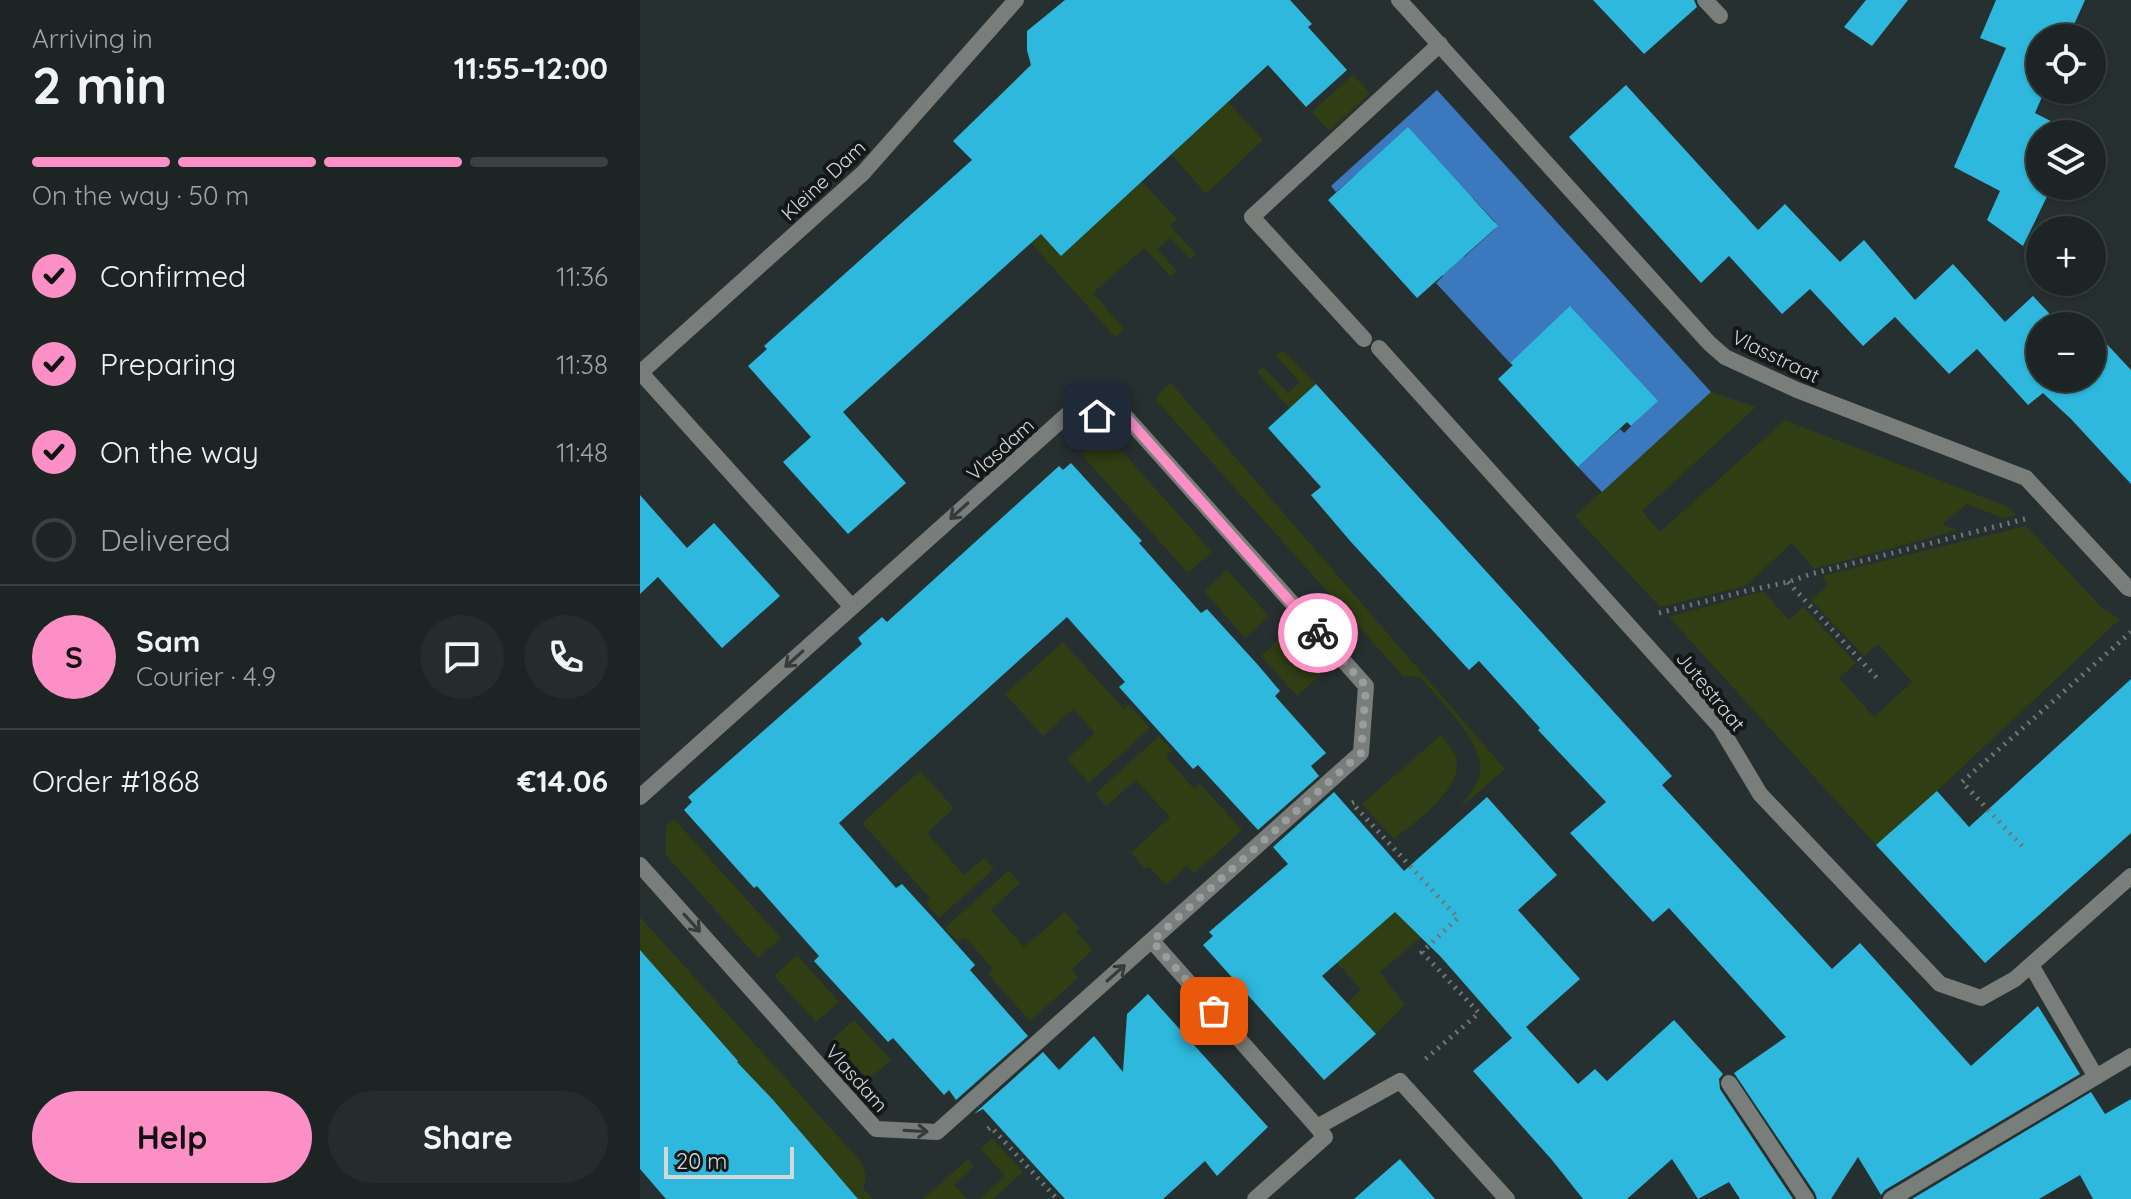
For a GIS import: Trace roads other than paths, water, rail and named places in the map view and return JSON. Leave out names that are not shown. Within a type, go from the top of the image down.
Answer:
[{"type":"street","name":"Kleine Dam","points":[[640,373],[863,173],[1016,0]]},
{"type":"street","name":"Vlasstraat","points":[[1399,0],[1725,357],[1797,390],[2026,478],[2131,589]]},
{"type":"street","points":[[1705,0],[1720,16]]},
{"type":"street","name":"Jutestraat","points":[[1440,44],[1252,217],[1372,343],[1626,621],[1720,727],[1760,794],[1940,984],[1981,998],[2015,979],[2131,876]]},
{"type":"street","points":[[640,373],[852,607]]},
{"type":"street","name":"Vlasdam","points":[[640,797],[1068,414],[1127,418],[1366,686],[1361,753],[937,1132],[876,1129],[640,865]]},
{"type":"street","points":[[1152,941],[1325,1137],[1255,1199]]},
{"type":"street","points":[[2031,965],[2096,1077]]},
{"type":"street","points":[[1891,1199],[2131,1056]]},
{"type":"street","points":[[1317,1127],[1400,1081],[1507,1199]]},
{"type":"street","points":[[1729,1083],[1806,1199]]},
{"type":"water","points":[[1437,90],[1711,392],[1602,492],[1578,467],[1620,429],[1624,433],[1656,402],[1571,307],[1510,363],[1436,283],[1443,276],[1440,272],[1460,254],[1464,257],[1495,229],[1495,222],[1473,198],[1359,172],[1336,192],[1331,186]]}]
